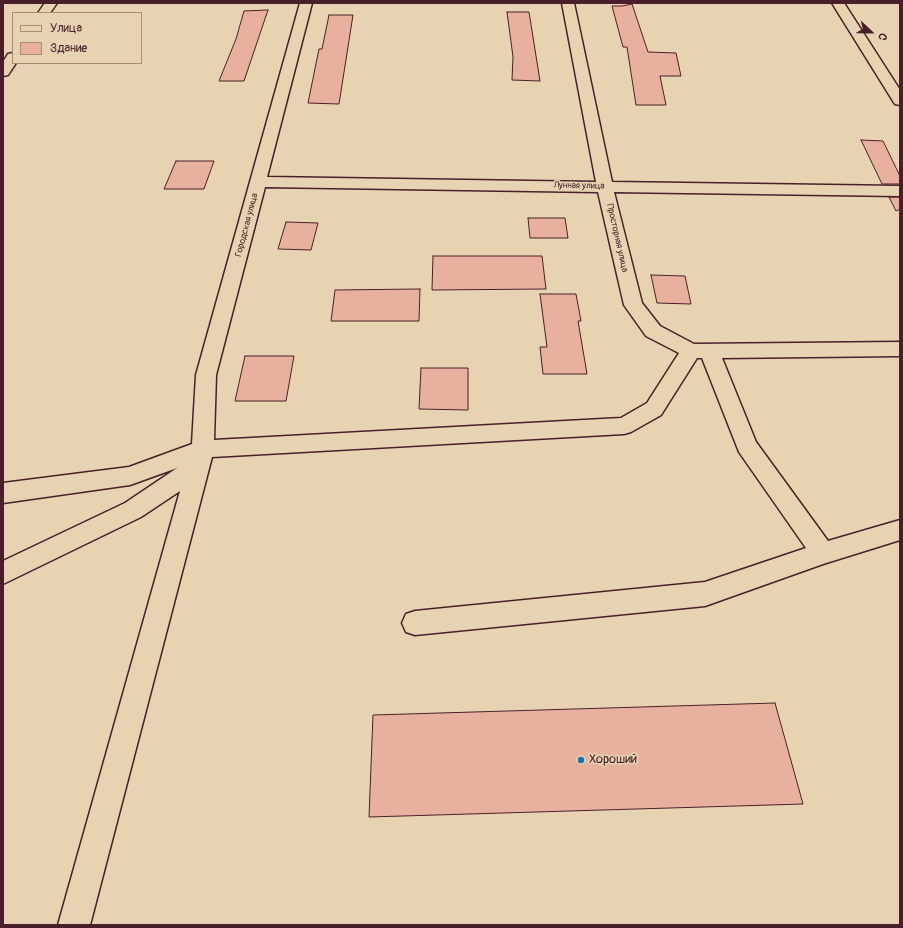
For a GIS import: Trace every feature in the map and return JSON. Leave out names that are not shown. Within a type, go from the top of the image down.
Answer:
[{"type":"street","points":[[45,12],[52,3]]},
{"type":"street","name":"Городская улица","points":[[74,925],[203,449],[206,375],[306,3]]},
{"type":"street","name":"Просторная улица","points":[[568,3],[605,186],[633,305],[653,331],[700,351]]},
{"type":"street","points":[[838,3],[900,101]]},
{"type":"street","points":[[3,72],[12,59]]},
{"type":"street","name":"Лунная улица","points":[[258,182],[605,186],[900,192]]},
{"type":"street","points":[[700,351],[900,349]]},
{"type":"street","points":[[3,493],[130,476],[203,449],[624,426],[654,409],[700,351]]},
{"type":"street","points":[[700,351],[747,446],[823,553]]},
{"type":"street","points":[[3,573],[133,510],[183,477],[203,449]]},
{"type":"street","points":[[415,624],[705,594],[823,553],[900,530]]},
{"type":"building","points":[[632,4],[648,52],[676,53],[681,76],[660,76],[666,105],[636,105],[627,47],[623,47],[612,6]]},
{"type":"building","points":[[268,10],[244,81],[219,81],[236,39],[244,11]]},
{"type":"building","points":[[507,12],[529,12],[540,81],[512,80],[513,57]]},
{"type":"building","points":[[329,15],[353,15],[339,104],[308,103],[319,49],[322,49]]},
{"type":"building","points":[[861,140],[883,141],[900,176],[900,184],[882,184]]},
{"type":"building","points":[[176,161],[214,161],[204,189],[164,189]]},
{"type":"building","points":[[889,197],[900,197],[900,209],[896,211]]},
{"type":"building","points":[[528,218],[565,218],[568,238],[530,238]]},
{"type":"building","points":[[286,222],[318,223],[311,250],[278,249]]},
{"type":"building","points":[[433,256],[542,256],[546,289],[432,290]]},
{"type":"building","points":[[651,275],[685,276],[691,304],[657,303]]},
{"type":"building","points":[[420,289],[419,321],[331,321],[335,290]]},
{"type":"building","points":[[540,294],[576,294],[581,321],[578,321],[587,374],[543,374],[540,347],[547,347]]},
{"type":"building","points":[[245,356],[294,356],[286,401],[235,401]]},
{"type":"building","points":[[421,368],[468,368],[468,410],[419,409]]},
{"type":"building","name":"Хороший","points":[[775,703],[803,804],[369,817],[373,715]]},
{"type":"place","name":"Хороший","points":[[581,760]]}]
